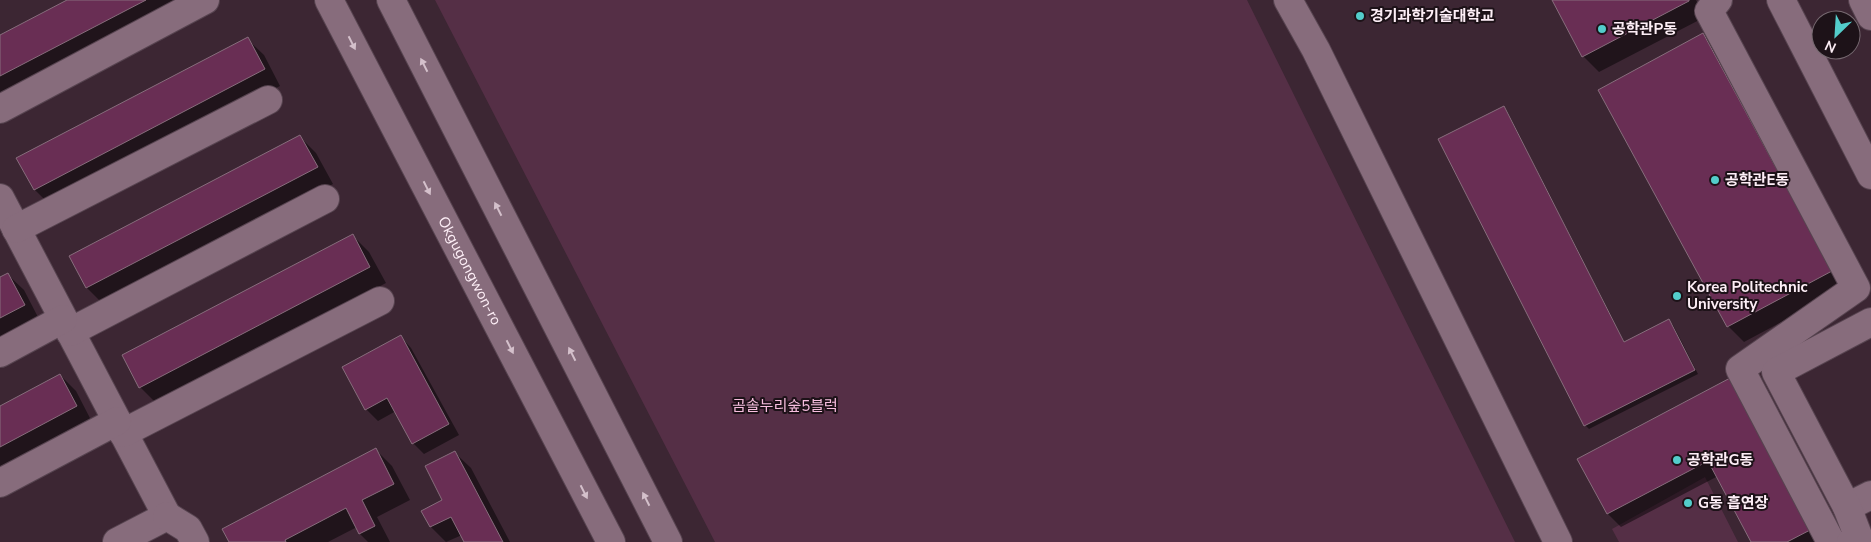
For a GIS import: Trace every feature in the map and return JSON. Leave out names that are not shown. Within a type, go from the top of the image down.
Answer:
[{"type":"street","points":[[0,109],[206,0]]},
{"type":"street","name":"Okgugongwon-ro","points":[[329,0],[611,542]]},
{"type":"street","points":[[391,0],[668,542]]},
{"type":"street","points":[[1288,0],[1316,50],[1558,542]]},
{"type":"street","points":[[1781,0],[1871,175]]},
{"type":"street","points":[[1863,0],[1871,16]]},
{"type":"street","points":[[1713,6],[1864,284],[1871,321],[1776,372],[1847,507],[1858,541]]},
{"type":"street","points":[[12,239],[268,100]]},
{"type":"street","points":[[0,198],[12,239],[66,325],[167,516],[188,529],[195,542]]},
{"type":"street","points":[[0,353],[66,325],[325,199]]},
{"type":"street","points":[[1832,542],[1740,368],[1864,284]]},
{"type":"street","points":[[0,483],[380,301]]},
{"type":"street","points":[[1847,507],[1871,495]]},
{"type":"street","points":[[117,542],[167,516]]},
{"type":"green space","name":"곰솔누리숲5블럭","points":[[435,0],[1247,0],[1515,542],[715,542]]},
{"type":"green space","name":"G동 흡연장","points":[[1705,477],[1738,542],[1619,542],[1612,529]]},
{"type":"building","points":[[67,0],[146,0],[0,76],[0,35]]},
{"type":"building","name":"공학관P동","points":[[1552,0],[1689,0],[1689,1],[1582,57]]},
{"type":"building","name":"공학관E동","points":[[1703,33],[1832,271],[1727,327],[1598,90]]},
{"type":"building","points":[[248,37],[265,69],[34,190],[16,158]]},
{"type":"building","points":[[1504,106],[1624,342],[1669,319],[1695,370],[1584,426],[1438,139]]},
{"type":"building","points":[[300,135],[318,167],[86,288],[69,256]]},
{"type":"building","points":[[353,234],[370,267],[139,388],[122,355]]},
{"type":"building","points":[[8,273],[25,305],[0,318],[0,277]]},
{"type":"building","points":[[401,335],[449,424],[412,444],[387,398],[365,410],[342,367]]},
{"type":"building","points":[[60,374],[77,406],[0,447],[0,406]]},
{"type":"building","name":"공학관G동","points":[[1732,377],[1812,529],[1787,542],[1751,542],[1708,461],[1607,514],[1577,459]]},
{"type":"building","points":[[376,448],[394,484],[362,500],[375,526],[359,534],[346,508],[285,540],[286,542],[229,542],[222,529]]},
{"type":"building","points":[[455,451],[503,542],[464,542],[451,517],[430,527],[421,511],[442,500],[425,466]]},
{"type":"place","name":"경기과학기술대학교","points":[[1360,16]]},
{"type":"place","name":"공학관P동","points":[[1602,29]]},
{"type":"place","name":"공학관E동","points":[[1715,180]]},
{"type":"place","name":"Korea Politechnic University","points":[[1677,296]]},
{"type":"place","name":"공학관G동","points":[[1677,460]]},
{"type":"place","name":"G동 흡연장","points":[[1688,503]]}]
